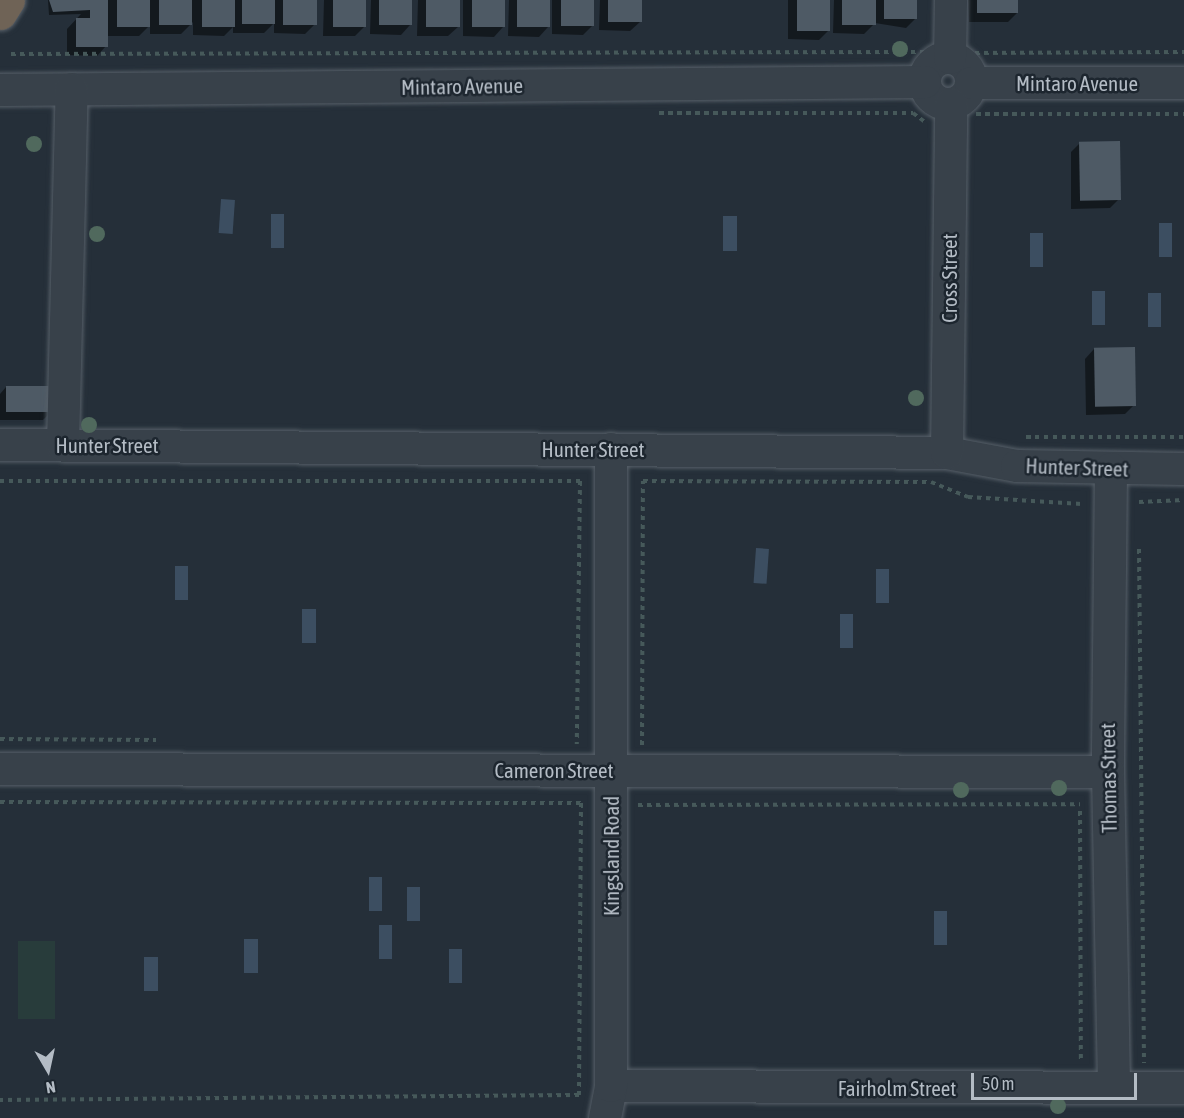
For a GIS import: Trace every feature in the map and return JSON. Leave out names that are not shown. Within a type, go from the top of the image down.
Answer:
[{"type":"highway","points":[[0,13],[8,0]]},
{"type":"street","points":[[949,48],[968,69],[965,104],[930,96],[925,82],[929,67],[949,48],[951,0]]},
{"type":"street","name":"Mintaro Avenue","points":[[0,90],[925,82]]},
{"type":"street","name":"Mintaro Avenue","points":[[965,104],[1184,83]]},
{"type":"street","points":[[63,445],[72,90]]},
{"type":"street","name":"Cross Street","points":[[947,453],[965,104]]},
{"type":"street","name":"Hunter Street","points":[[0,445],[947,453],[1017,466],[1184,469]]},
{"type":"street","name":"Kingsland Road","points":[[605,1118],[611,1086],[611,449]]},
{"type":"street","name":"Thomas Street","points":[[1111,469],[1108,772],[1114,1088]]},
{"type":"street","name":"Cameron Street","points":[[0,769],[1108,772]]},
{"type":"street","name":"Fairholm Street","points":[[611,1086],[1184,1088]]},
{"type":"path","points":[[11,54],[925,52],[949,48],[971,53],[1184,52]]},
{"type":"path","points":[[965,104],[972,114],[1184,114]]},
{"type":"path","points":[[1012,437],[1184,437]]},
{"type":"path","points":[[0,482],[580,481],[580,744],[568,744]]},
{"type":"path","points":[[654,746],[642,746],[643,481],[931,482],[968,497],[1082,501],[1082,512]]},
{"type":"path","points":[[1139,510],[1138,501],[1184,501]]},
{"type":"path","points":[[1139,542],[1144,1068],[1154,1068]]},
{"type":"path","points":[[0,739],[166,740]]},
{"type":"path","points":[[1070,1066],[1082,1066],[1080,792]]},
{"type":"path","points":[[0,802],[581,803],[579,1095],[0,1100]]},
{"type":"path","points":[[638,816],[638,804],[1080,804]]},
{"type":"green space","points":[[18,941],[55,941],[55,1019],[18,1019]]},
{"type":"water","points":[[221,199],[235,200],[233,234],[219,233]]},
{"type":"water","points":[[271,214],[284,214],[284,248],[271,248]]},
{"type":"water","points":[[723,216],[737,216],[737,251],[723,251]]},
{"type":"water","points":[[1159,223],[1172,223],[1172,257],[1159,257]]},
{"type":"water","points":[[1030,233],[1043,233],[1043,267],[1030,267]]},
{"type":"water","points":[[1092,291],[1105,291],[1105,325],[1092,325]]},
{"type":"water","points":[[1148,293],[1161,293],[1161,327],[1148,327]]},
{"type":"water","points":[[756,548],[769,549],[767,584],[754,583]]},
{"type":"water","points":[[175,566],[188,566],[188,600],[175,600]]},
{"type":"water","points":[[876,569],[889,569],[889,603],[876,603]]},
{"type":"water","points":[[302,609],[316,609],[316,643],[302,643]]},
{"type":"water","points":[[840,614],[853,614],[853,648],[840,648]]},
{"type":"water","points":[[369,877],[382,877],[382,911],[369,911]]},
{"type":"water","points":[[407,887],[420,887],[420,921],[407,921]]},
{"type":"water","points":[[934,911],[947,911],[947,945],[934,945]]},
{"type":"water","points":[[379,925],[392,925],[392,959],[379,959]]},
{"type":"water","points":[[244,939],[258,939],[258,973],[244,973]]},
{"type":"water","points":[[449,949],[462,949],[462,983],[449,983]]},
{"type":"water","points":[[144,957],[158,957],[158,991],[144,991]]},
{"type":"building","points":[[49,0],[108,0],[108,47],[76,47],[76,18],[90,18],[90,10],[53,12]]},
{"type":"building","points":[[117,0],[150,0],[150,27],[117,27]]},
{"type":"building","points":[[159,0],[192,0],[192,25],[159,25]]},
{"type":"building","points":[[202,0],[235,0],[235,27],[202,27]]},
{"type":"building","points":[[242,0],[275,0],[275,24],[242,24]]},
{"type":"building","points":[[283,0],[317,0],[317,25],[283,25]]},
{"type":"building","points":[[333,0],[366,0],[366,27],[333,27]]},
{"type":"building","points":[[379,0],[412,0],[412,25],[379,25]]},
{"type":"building","points":[[426,0],[460,0],[460,27],[426,27]]},
{"type":"building","points":[[472,0],[505,0],[505,27],[472,27]]},
{"type":"building","points":[[517,0],[550,0],[550,27],[517,27]]},
{"type":"building","points":[[561,0],[594,0],[594,26],[561,26]]},
{"type":"building","points":[[608,0],[642,0],[642,22],[608,22]]},
{"type":"building","points":[[797,0],[830,0],[830,31],[797,31]]},
{"type":"building","points":[[842,0],[876,0],[876,25],[842,25]]},
{"type":"building","points":[[884,0],[917,0],[917,19],[884,19]]},
{"type":"building","points":[[977,0],[1018,0],[1018,13],[977,13]]},
{"type":"building","points":[[1120,141],[1121,200],[1080,201],[1079,142]]},
{"type":"building","points":[[1135,347],[1136,406],[1095,407],[1094,348]]},
{"type":"building","points":[[6,386],[54,386],[54,412],[6,412]]}]
